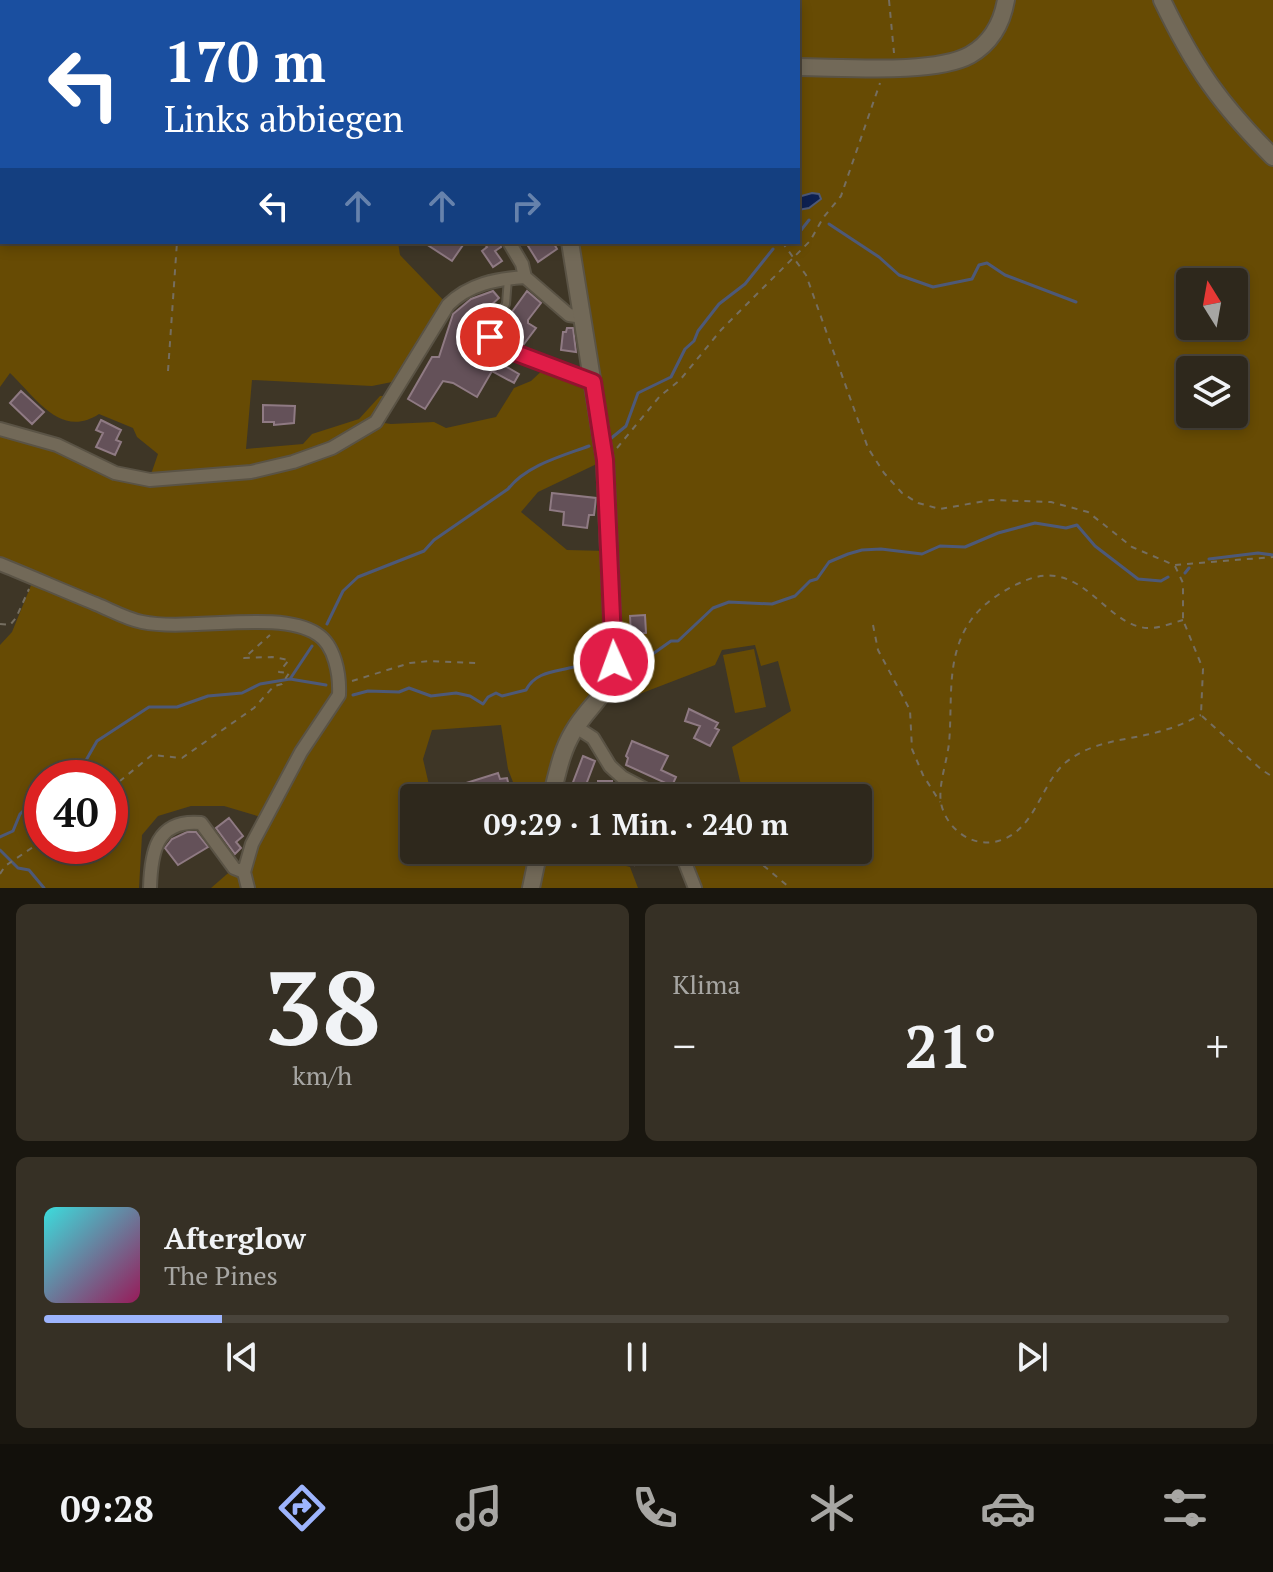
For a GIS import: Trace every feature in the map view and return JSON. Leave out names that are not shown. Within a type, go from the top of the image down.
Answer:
[{"type":"street","points":[[800,67],[924,66],[969,55],[993,35],[1002,18],[1006,0]]},
{"type":"street","points":[[1162,0],[1184,45],[1213,91],[1273,157]]},
{"type":"street","points":[[510,244],[522,264],[525,277],[569,315],[583,317]]},
{"type":"street","points":[[554,784],[561,757],[576,727],[601,699],[611,681],[614,662],[605,460],[570,244]]},
{"type":"street","points":[[0,429],[57,445],[115,473],[150,480],[251,472],[293,462],[332,448],[376,422],[448,305],[469,289],[508,278],[525,277]]},
{"type":"street","points":[[0,564],[138,622],[166,626],[281,623],[301,626],[319,635],[331,649],[340,685],[336,702],[301,752],[252,844],[244,872],[248,888]]},
{"type":"street","points":[[576,727],[593,738],[610,766],[635,784]]},
{"type":"street","points":[[150,888],[154,846],[164,833],[188,822],[201,823],[234,868],[244,872]]},
{"type":"street","points":[[531,888],[536,864]]},
{"type":"street","points":[[686,864],[695,888]]},
{"type":"lane","points":[[508,278],[506,304],[489,328],[490,337],[516,353],[593,382]]},
{"type":"path","points":[[889,0],[894,66]]},
{"type":"path","points":[[605,460],[660,396],[680,380],[721,330],[810,241],[841,196],[879,88]]},
{"type":"path","points":[[168,371],[177,244]]},
{"type":"path","points":[[784,244],[806,275],[868,448],[902,493],[918,503],[940,509],[991,500],[1022,499],[1071,505],[1099,519],[1132,547],[1174,565],[1273,557]]},
{"type":"path","points":[[1174,565],[1183,583],[1183,620],[1203,669],[1201,715]]},
{"type":"path","points":[[941,803],[949,743],[951,675],[959,644],[971,620],[989,602],[1008,588],[1028,579],[1050,575],[1068,579],[1133,624],[1149,628],[1183,620]]},
{"type":"path","points":[[0,624],[10,625],[16,618],[34,578]]},
{"type":"path","points":[[128,774],[152,755],[182,758],[254,708],[266,693],[282,684],[289,673],[279,672],[289,660],[244,658],[264,639],[278,631],[281,623]]},
{"type":"path","points":[[873,625],[878,650],[910,710],[912,749],[923,775],[949,821],[959,833],[974,841],[995,842],[1014,834],[1063,765],[1086,749],[1167,730],[1201,715]]},
{"type":"path","points":[[340,685],[410,663],[476,663]]},
{"type":"path","points":[[1201,715],[1273,777]]},
{"type":"path","points":[[0,874],[5,866],[24,853]]},
{"type":"path","points":[[762,864],[790,888]]},
{"type":"shaded area","points":[[800,0],[1273,0],[1273,888],[695,888],[686,864],[872,864],[872,784],[741,784],[732,747],[791,711],[778,661],[761,666],[755,645],[722,650],[715,665],[637,695],[611,681],[576,727],[556,784],[514,784],[508,769],[501,725],[432,730],[423,759],[429,784],[400,784],[400,864],[619,864],[630,867],[638,888],[211,888],[234,868],[243,872],[264,818],[224,806],[191,806],[158,816],[142,835],[139,888],[0,888],[0,645],[12,632],[34,578],[0,564],[0,429],[149,480],[158,454],[137,437],[133,428],[99,414],[73,422],[61,419],[40,404],[10,373],[0,387],[0,244],[398,244],[400,255],[448,305],[397,381],[372,386],[252,380],[246,449],[303,444],[312,434],[359,419],[380,396],[387,396],[377,422],[434,422],[446,428],[496,417],[514,388],[531,381],[547,366],[593,382],[570,244],[800,244]],"holes":[[[605,460],[607,551],[567,550],[521,512],[538,492]]]},
{"type":"shaded area","points":[[754,649],[766,707],[735,713],[723,655]]},
{"type":"water","points":[[812,193],[819,194],[821,199],[809,208],[800,210],[800,196]]},
{"type":"building","points":[[426,244],[464,244],[452,261]]},
{"type":"building","points":[[485,244],[500,244],[495,251],[502,261],[493,267],[482,251],[487,247]]},
{"type":"building","points":[[554,244],[557,249],[538,262],[528,246]]},
{"type":"building","points":[[493,291],[499,298],[490,306],[494,310],[470,331],[499,349],[493,359],[519,374],[514,383],[492,371],[477,397],[453,383],[443,381],[425,409],[408,399],[432,357],[439,357],[453,314],[471,299]]},
{"type":"building","points":[[527,291],[541,303],[528,320],[536,328],[521,348],[496,334]]},
{"type":"building","points":[[573,328],[576,352],[561,350],[563,332]]},
{"type":"building","points":[[21,391],[44,412],[32,424],[10,403]]},
{"type":"building","points":[[263,405],[295,406],[294,423],[274,425],[274,422],[263,422]]},
{"type":"building","points":[[101,420],[121,430],[116,440],[121,442],[115,455],[96,447],[103,433],[96,430]]},
{"type":"building","points":[[552,493],[596,498],[594,515],[589,515],[587,528],[563,525],[564,512],[550,510]]},
{"type":"building","points":[[645,615],[646,633],[631,635],[630,616]]},
{"type":"building","points":[[689,709],[718,723],[715,728],[719,730],[710,746],[694,738],[700,726],[685,721]]},
{"type":"building","points":[[632,741],[668,756],[661,770],[676,777],[673,784],[626,765]]},
{"type":"building","points":[[583,756],[595,761],[586,784],[572,784]]},
{"type":"building","points":[[498,773],[500,779],[507,778],[508,784],[463,784]]},
{"type":"building","points":[[598,781],[612,781],[612,784],[598,784]]},
{"type":"building","points":[[229,818],[243,836],[236,842],[241,848],[235,854],[216,828]]},
{"type":"building","points":[[187,832],[196,832],[208,847],[178,865],[165,848],[172,839]]},
{"type":"waterway","points":[[800,231],[809,220]]},
{"type":"waterway","points":[[829,224],[879,257],[899,275],[933,287],[972,279],[979,265],[987,263],[1005,275],[1076,302]]},
{"type":"waterway","points":[[609,440],[626,426],[638,393],[671,377],[685,349],[719,304],[745,284],[773,249]]},
{"type":"waterway","points":[[327,624],[343,591],[358,577],[424,551],[434,540],[525,474],[546,462],[589,446]]},
{"type":"waterway","points":[[633,664],[640,663],[671,641],[678,641],[713,608],[729,602],[772,604],[795,596],[810,581],[817,579],[829,562],[862,550],[922,554],[940,546],[965,547],[998,533],[1035,523],[1066,528],[1077,525],[1095,546],[1138,579],[1161,581],[1168,577]]},
{"type":"waterway","points":[[1209,559],[1258,553],[1273,555]]},
{"type":"waterway","points":[[1185,573],[1189,568]]},
{"type":"waterway","points":[[86,760],[97,741],[149,707],[177,707],[208,696],[242,693],[260,684],[290,679],[312,646]]},
{"type":"waterway","points":[[353,695],[368,691],[399,692],[409,688],[431,696],[456,693],[470,696],[483,704],[496,693],[502,696],[526,690],[540,676],[574,667]]},
{"type":"waterway","points":[[290,679],[326,685]]},
{"type":"waterway","points":[[0,837],[13,831],[24,810]]},
{"type":"waterway","points":[[0,850],[18,868],[29,870],[44,888]]},
{"type":"route","points":[[490,337],[516,353],[593,382],[605,460],[614,662]]}]
